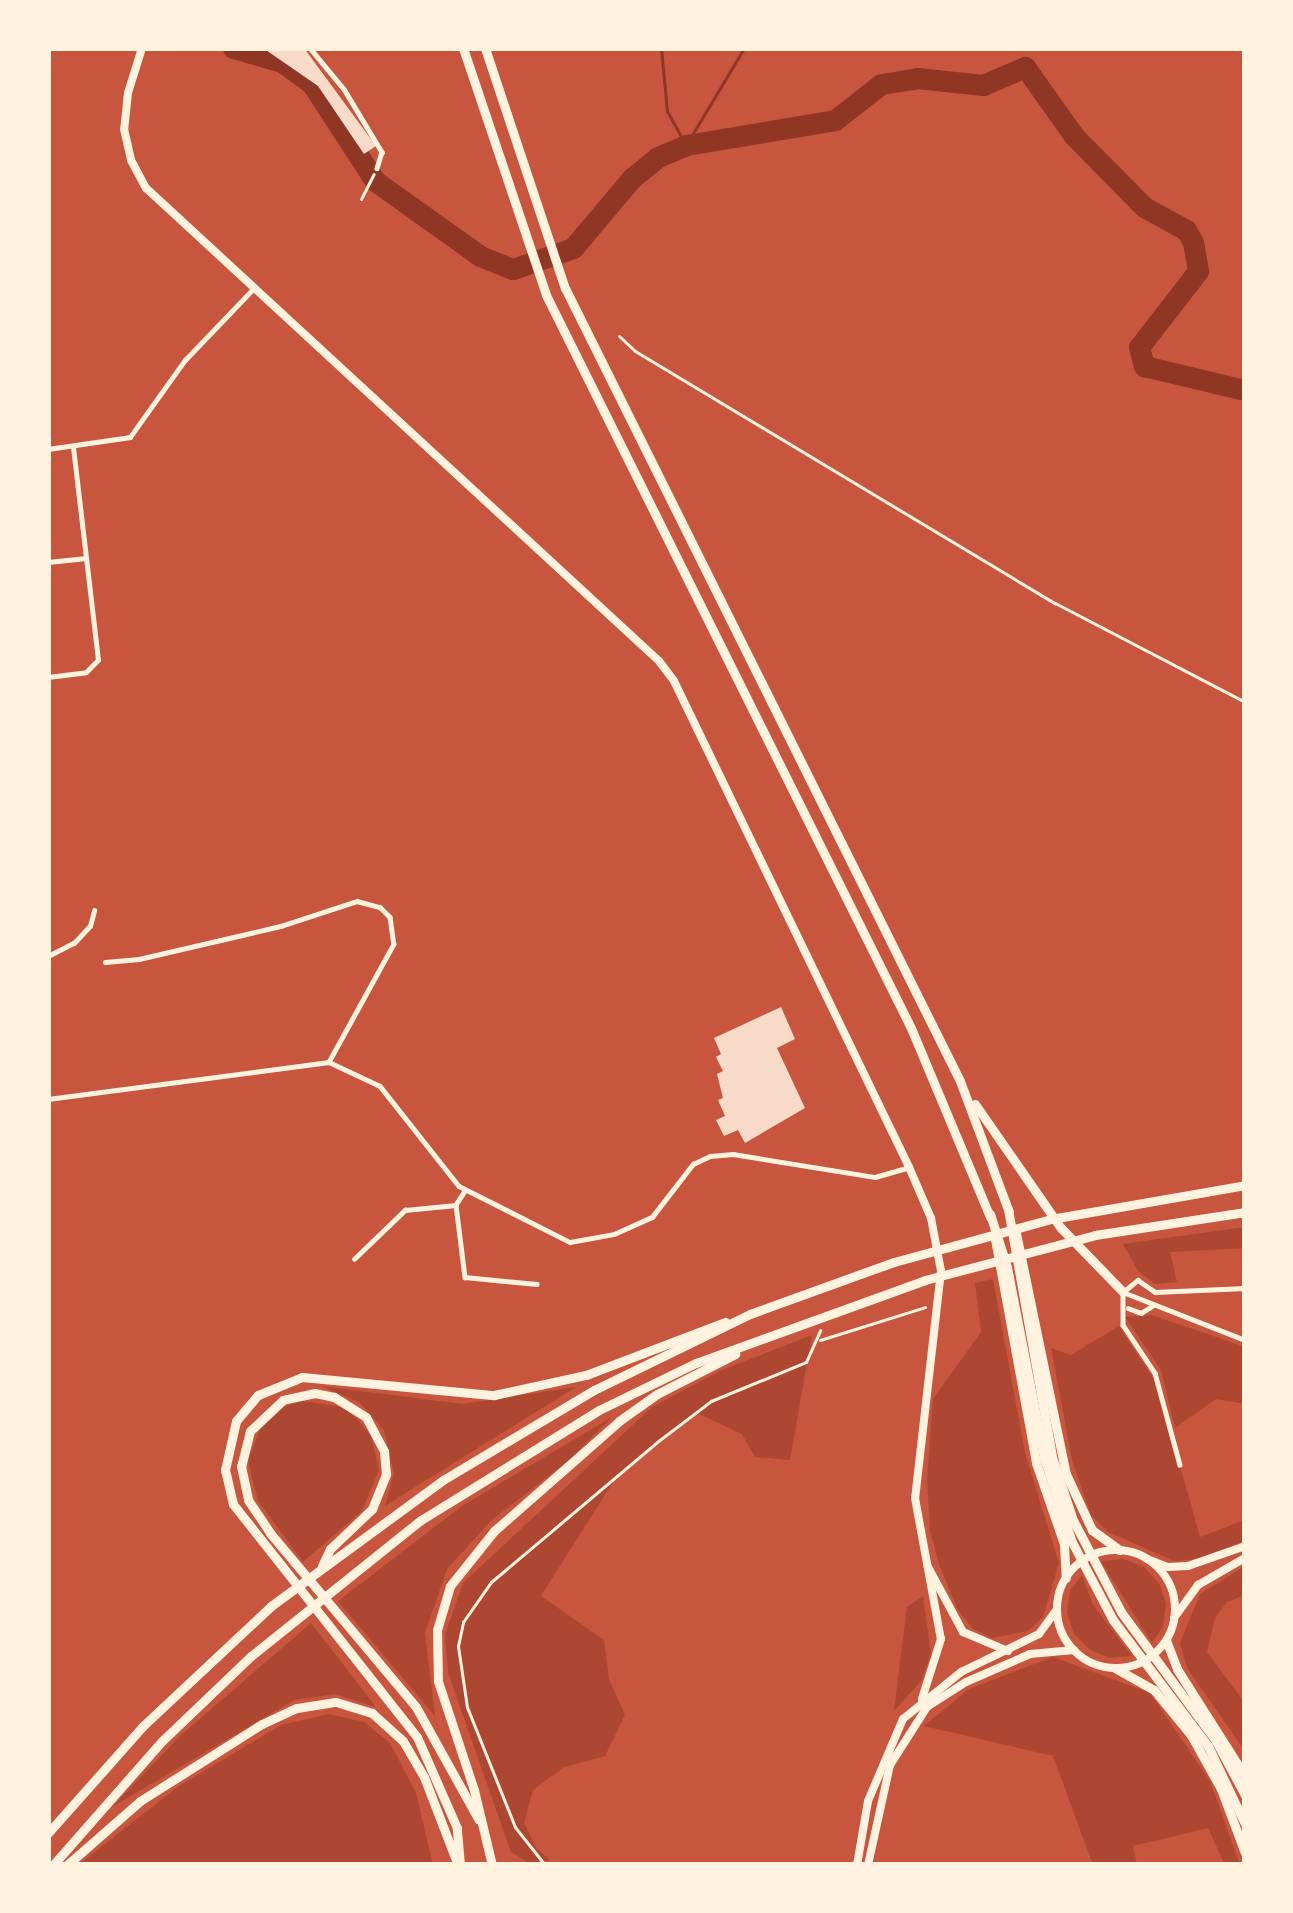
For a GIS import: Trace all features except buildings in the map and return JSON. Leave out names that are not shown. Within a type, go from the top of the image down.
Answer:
[{"type":"highway","points":[[463,48],[546,295],[911,1028],[990,1214],[1007,1267],[1044,1459],[1072,1542],[1113,1620],[1208,1746],[1245,1824]]},
{"type":"highway","points":[[485,48],[565,288],[960,1081],[1025,1264],[1066,1474],[1092,1530],[1120,1550]]},
{"type":"highway","points":[[960,1081],[1061,1228],[1124,1292]]},
{"type":"highway","points":[[459,1865],[457,1828],[417,1737],[233,1504],[225,1470],[236,1421],[258,1396],[302,1377],[449,1395],[515,1392],[586,1375],[802,1293],[1005,1231],[1162,1196],[1245,1185]]},
{"type":"highway","points":[[1008,1209],[1049,1440],[1073,1520],[1121,1612],[1216,1741],[1245,1795]]},
{"type":"highway","points":[[53,1865],[162,1741],[287,1626],[437,1509],[541,1443],[670,1374],[817,1316],[967,1268],[1166,1223],[1245,1211]]},
{"type":"highway","points":[[990,1214],[1036,1463],[1064,1544],[1066,1578]]},
{"type":"highway","points":[[48,1833],[154,1714],[271,1606],[322,1566],[443,1480],[548,1416],[750,1314]]},
{"type":"highway","points":[[492,1865],[436,1655],[442,1607],[462,1567],[494,1531],[639,1406],[781,1330]]},
{"type":"highway","points":[[322,1566],[330,1549],[372,1509],[386,1474],[383,1450],[365,1417],[334,1397],[315,1393],[284,1400],[250,1431],[241,1466],[248,1500],[269,1533],[416,1707],[479,1820]]},
{"type":"highway","points":[[1163,1644],[1245,1776]]},
{"type":"highway","points":[[1114,1668],[1154,1690],[1181,1721],[1221,1790],[1245,1853]]},
{"type":"highway","points":[[67,1865],[140,1801],[262,1724],[297,1708],[336,1702],[372,1713],[403,1742],[424,1778],[459,1865]]},
{"type":"main road","points":[[142,48],[124,129],[138,175],[157,200],[659,661],[690,709],[907,1162],[931,1218],[941,1271],[915,1498],[921,1552],[941,1639],[922,1699]]},
{"type":"main road","points":[[857,1865],[881,1761],[903,1719],[961,1672],[1039,1634],[1057,1610],[1066,1578],[1075,1567],[1095,1554],[1120,1550],[1168,1567],[1188,1566],[1245,1546]]},
{"type":"main road","points":[[921,1552],[963,1632],[1009,1651]]},
{"type":"main road","points":[[868,1865],[890,1766],[927,1707],[966,1682],[1030,1654],[1074,1650],[1114,1668],[1140,1663],[1163,1644],[1174,1618],[1198,1585],[1245,1558]]},
{"type":"main road","points":[[1147,1559],[1169,1584],[1174,1618]]},
{"type":"main road","points":[[1057,1610],[1074,1650]]},
{"type":"street","points":[[310,48],[344,88],[382,152],[377,168]]},
{"type":"street","points":[[48,449],[130,437],[185,360],[254,289]]},
{"type":"street","points":[[48,677],[95,668],[73,446]]},
{"type":"street","points":[[48,562],[84,558]]},
{"type":"street","points":[[105,962],[139,959],[281,926],[357,901],[380,907],[390,917],[394,944],[329,1062]]},
{"type":"street","points":[[48,956],[74,943],[94,911]]},
{"type":"street","points":[[48,1099],[329,1062],[380,1086],[466,1191],[537,1230],[580,1243],[652,1217],[693,1164],[710,1156],[733,1154],[874,1178],[907,1162]]},
{"type":"street","points":[[466,1191],[456,1204],[465,1277],[537,1285]]},
{"type":"street","points":[[354,1259],[405,1210],[456,1204]]},
{"type":"street","points":[[1124,1292],[1138,1280],[1155,1292],[1245,1288]]},
{"type":"street","points":[[1124,1292],[1245,1340]]},
{"type":"street","points":[[1124,1292],[1127,1307]]},
{"type":"street","points":[[1154,1305],[1155,1292]]},
{"type":"street","points":[[1127,1307],[1141,1313],[1154,1305]]},
{"type":"street","points":[[1127,1307],[1121,1313],[1123,1324],[1156,1373],[1180,1466]]},
{"type":"path","points":[[361,199],[377,168]]},
{"type":"path","points":[[619,336],[635,351],[1055,603],[1245,702]]},
{"type":"path","points":[[816,1341],[938,1303]]},
{"type":"path","points":[[544,1865],[515,1827],[467,1707],[458,1646],[463,1622],[491,1582],[693,1412],[733,1390],[798,1367],[816,1341],[817,1316]]},
{"type":"shaded area","points":[[1245,1227],[1245,1248],[1170,1252],[1177,1282],[1155,1284],[1138,1271],[1123,1244]]},
{"type":"shaded area","points":[[993,1279],[1025,1453],[1059,1563],[1043,1617],[1028,1631],[992,1638],[973,1629],[958,1610],[940,1567],[930,1531],[927,1479],[933,1399],[981,1332],[975,1283]]},
{"type":"shaded area","points":[[1152,1315],[1245,1347],[1245,1404],[1216,1399],[1175,1428],[1161,1370],[1125,1317]]},
{"type":"shaded area","points":[[1119,1326],[1157,1384],[1200,1537],[1245,1520],[1245,1541],[1198,1559],[1174,1561],[1108,1532],[1091,1515],[1072,1460],[1051,1348],[1071,1355]]},
{"type":"shaded area","points":[[812,1335],[790,1460],[755,1457],[742,1434],[695,1412],[613,1482],[541,1596],[604,1640],[609,1679],[625,1715],[605,1756],[564,1767],[533,1790],[524,1823],[536,1848],[550,1860],[532,1865],[511,1852],[448,1673],[445,1635],[463,1583],[652,1407],[722,1370]]},
{"type":"shaded area","points":[[321,1386],[463,1404],[576,1387],[385,1506],[394,1473],[384,1430],[359,1402]]},
{"type":"shaded area","points":[[302,1401],[343,1407],[357,1419],[371,1436],[379,1470],[362,1511],[303,1562],[258,1501],[248,1460],[260,1429],[284,1407]]},
{"type":"shaded area","points":[[612,1417],[568,1461],[493,1519],[447,1569],[425,1633],[435,1716],[338,1601],[462,1506]]},
{"type":"shaded area","points":[[1123,1559],[1144,1567],[1159,1583],[1166,1604],[1163,1626],[1152,1643],[1101,1561]]},
{"type":"shaded area","points":[[1245,1566],[1245,1595],[1227,1602],[1215,1618],[1207,1652],[1245,1703],[1245,1751],[1187,1668],[1180,1643],[1200,1594]]},
{"type":"shaded area","points":[[1082,1575],[1093,1605],[1132,1656],[1110,1658],[1090,1650],[1074,1634],[1067,1613],[1070,1591]]},
{"type":"shaded area","points":[[923,1596],[931,1654],[921,1681],[894,1711],[907,1607]]},
{"type":"shaded area","points":[[311,1623],[376,1707],[335,1694],[294,1700],[112,1807],[181,1735]]},
{"type":"shaded area","points":[[1053,1657],[1150,1693],[1210,1781],[1240,1865],[1225,1865],[1208,1828],[1133,1846],[1137,1865],[1093,1865],[1053,1756],[924,1726],[969,1689]]},
{"type":"shaded area","points":[[329,1714],[364,1722],[390,1743],[416,1793],[433,1865],[78,1865],[179,1786],[281,1725]]},
{"type":"waterway","points":[[233,48],[282,62],[312,84],[375,181],[480,256],[513,269],[573,248],[632,178],[658,157],[686,145],[835,120],[881,84],[917,78],[983,85],[1025,67],[1074,136],[1144,207],[1186,230],[1193,242],[1198,271],[1139,347],[1144,366],[1245,390]]},
{"type":"waterway","points":[[661,48],[667,111],[685,143]]},
{"type":"waterway","points":[[686,145],[744,48]]}]
